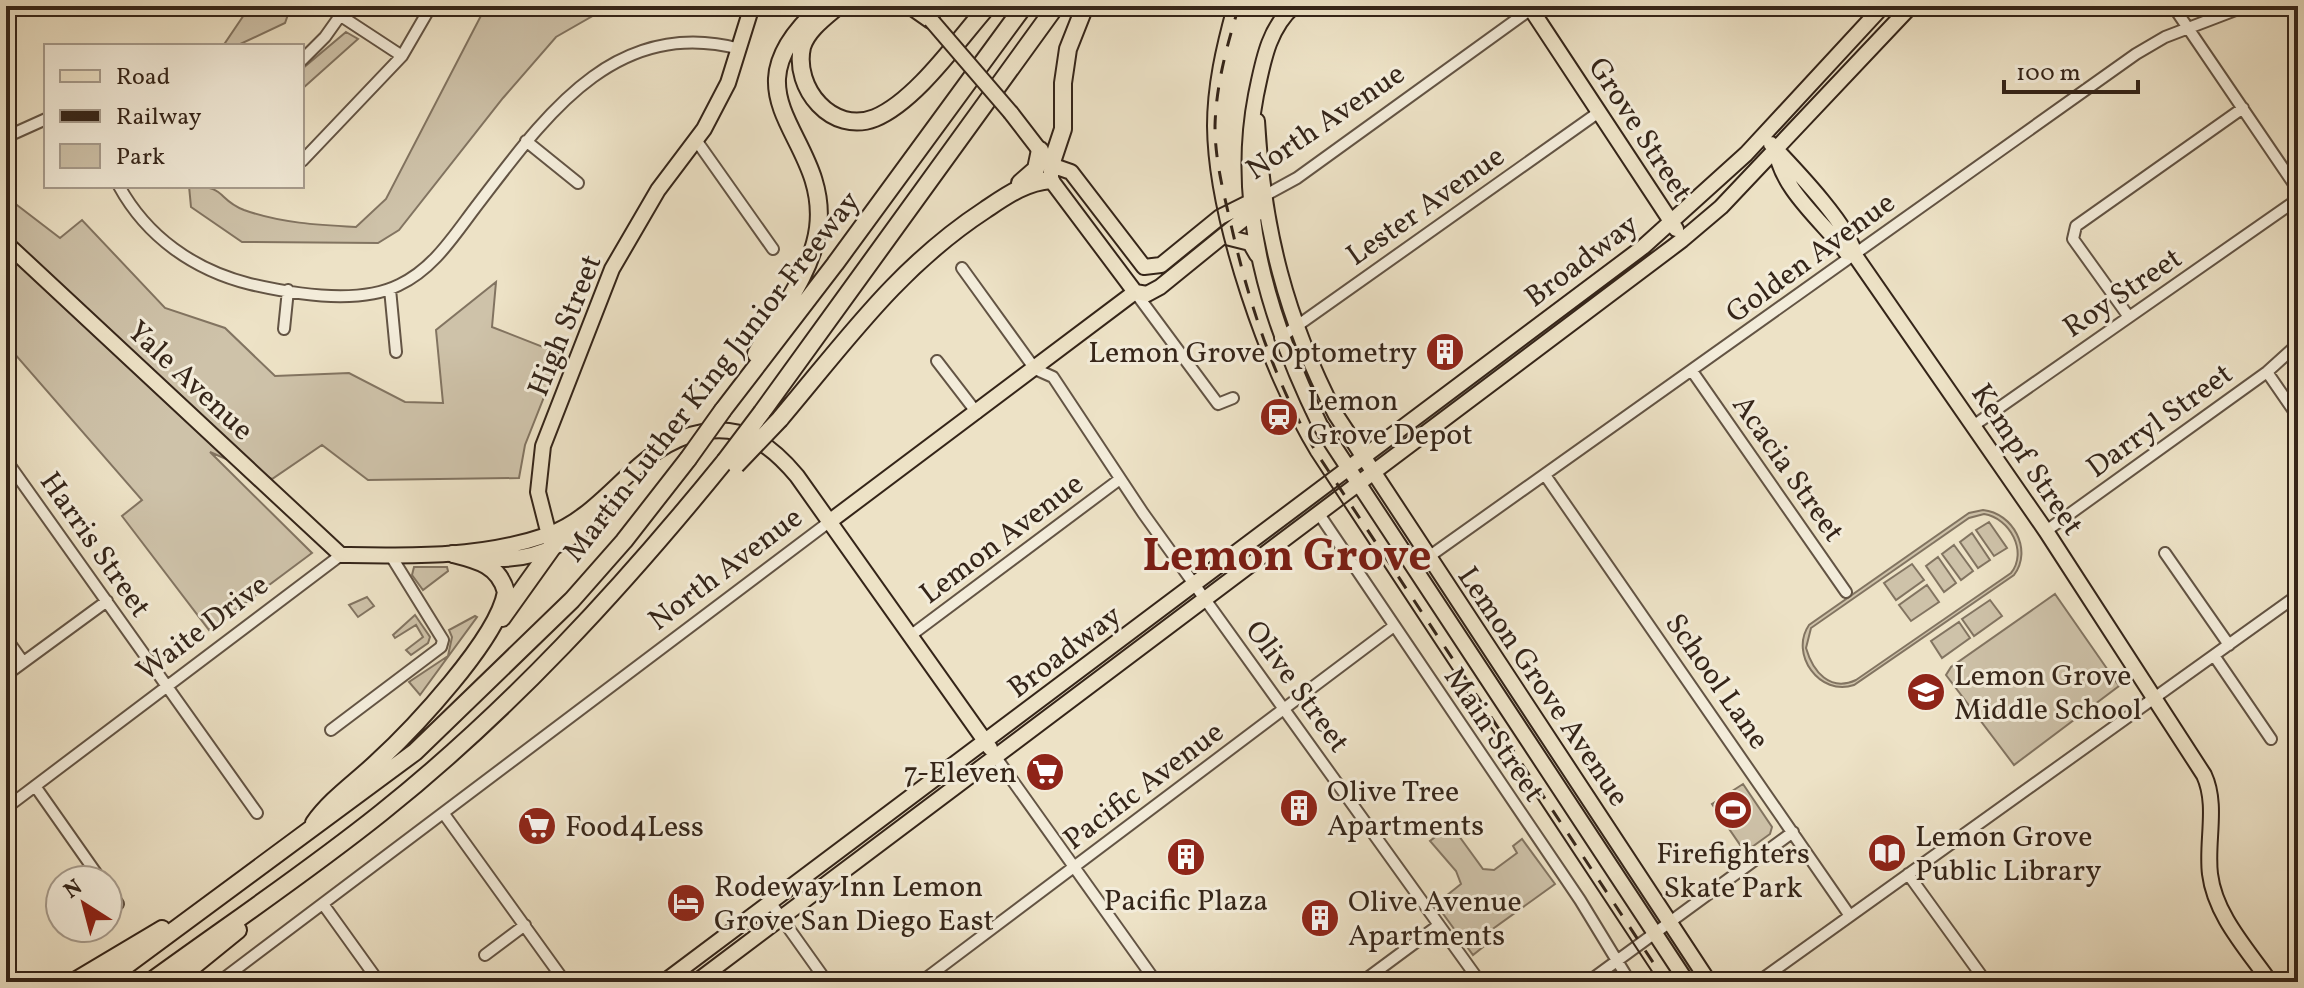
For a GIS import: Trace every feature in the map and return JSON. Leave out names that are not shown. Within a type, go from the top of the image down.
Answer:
[{"type":"highway","points":[[723,410],[807,266],[814,245],[818,226],[817,200],[808,169],[784,119],[777,94],[777,72],[785,48],[801,24],[822,6]]},
{"type":"highway","points":[[838,6],[816,24],[803,46],[801,75],[813,101],[843,119],[872,119],[900,104],[988,6]]},
{"type":"highway","points":[[911,6],[931,20]]},
{"type":"highway","name":"Martin Luther King Junior Freeway","points":[[104,982],[250,878],[415,752],[510,664],[614,553],[688,459],[1024,6]]},
{"type":"highway","name":"Martin Luther King Junior Freeway","points":[[150,982],[384,811],[472,733],[579,630],[705,486],[731,463],[762,412],[1056,6]]},
{"type":"highway","points":[[731,463],[780,419],[896,281],[941,240],[1011,193],[1051,173],[1063,129],[1063,83],[1068,49],[1085,6]]},
{"type":"highway","points":[[1011,193],[1036,169],[1040,150]]},
{"type":"highway","points":[[303,837],[326,806],[406,734],[527,587],[550,541]]},
{"type":"highway","points":[[453,554],[487,565],[503,582],[504,604],[482,641]]},
{"type":"highway","points":[[73,982],[250,878]]},
{"type":"highway","points":[[174,982],[245,924],[272,895]]},
{"type":"main road","name":"High Street","points":[[550,541],[538,492],[543,446],[612,269],[658,190],[696,140],[728,83],[752,6]]},
{"type":"main road","points":[[919,6],[1040,150],[1077,216],[1135,292]]},
{"type":"main road","name":"Lemon Grove Avenue","points":[[1294,6],[1270,38],[1256,96],[1262,271],[1280,338],[1320,425],[1687,982]]},
{"type":"main road","name":"Broadway","points":[[664,982],[1349,470],[1672,223],[1763,135],[1883,6]]},
{"type":"main road","name":"Broadway","points":[[696,982],[1682,240],[1721,207],[1911,6]]},
{"type":"main road","name":"Grove Street","points":[[1530,8],[1682,240]]},
{"type":"main road","name":"Kempf Street","points":[[1763,135],[1829,210],[1854,245],[1854,254],[2156,696],[2209,785],[2210,875],[2216,900],[2270,982]]},
{"type":"main road","points":[[1051,173],[1071,172],[1144,267],[1135,292]]},
{"type":"main road","name":"Lemon Grove Avenue","points":[[1259,205],[1294,327],[1324,393],[1362,460],[1709,982]]},
{"type":"main road","name":"North Avenue","points":[[829,522],[1135,292],[1147,294],[1160,287],[1226,237],[1259,205]]},
{"type":"main road","name":"North Avenue","points":[[1144,267],[1161,265],[1220,217],[1259,205]]},
{"type":"main road","points":[[1077,216],[1101,212]]},
{"type":"main road","points":[[1226,237],[1250,243],[1262,271]]},
{"type":"main road","name":"Yale Avenue","points":[[6,243],[341,555]]},
{"type":"main road","points":[[341,555],[453,554],[550,541],[596,521],[643,461],[683,436],[725,429],[740,432],[767,446],[788,465],[995,756]]},
{"type":"street","points":[[304,159],[402,56],[431,6]]},
{"type":"street","points":[[2173,6],[2298,190]]},
{"type":"street","name":"Golden Avenue","points":[[1413,568],[2136,54],[2187,28],[2246,6]]},
{"type":"street","name":"North Avenue","points":[[1259,205],[1530,8]]},
{"type":"street","points":[[304,58],[344,11],[402,56]]},
{"type":"street","points":[[120,188],[146,225],[184,256],[228,278],[288,290],[341,295],[390,289],[437,258],[526,141],[572,91],[627,59],[669,46],[702,42],[740,49]]},
{"type":"street","points":[[2129,317],[2073,239],[2076,226],[2243,108]]},
{"type":"street","name":"Lester Avenue","points":[[1280,338],[1599,112]]},
{"type":"street","points":[[6,137],[44,120]]},
{"type":"street","points":[[696,140],[773,249]]},
{"type":"street","points":[[526,141],[578,183]]},
{"type":"street","name":"Roy Street","points":[[1973,426],[2298,199]]},
{"type":"street","name":"Olive Street","points":[[962,268],[1035,369],[1053,377],[1120,479],[1480,982]]},
{"type":"street","points":[[390,289],[396,352]]},
{"type":"street","points":[[284,329],[288,290]]},
{"type":"street","points":[[1135,292],[1218,404],[1233,398]]},
{"type":"street","name":"Darryl Street","points":[[2046,531],[2267,372],[2298,344]]},
{"type":"street","points":[[937,361],[977,413]]},
{"type":"street","name":"Acacia Street","points":[[1692,371],[1846,592]]},
{"type":"street","points":[[2267,372],[2298,417]]},
{"type":"street","name":"Harris Street","points":[[6,460],[257,813]]},
{"type":"street","name":"School Lane","points":[[1545,475],[1850,916]]},
{"type":"street","name":"Lemon Avenue","points":[[910,636],[1120,479]]},
{"type":"street","name":"Main Street","points":[[1319,514],[1580,900],[1630,982]]},
{"type":"street","name":"North Avenue","points":[[219,982],[829,522]]},
{"type":"street","points":[[2165,553],[2229,645]]},
{"type":"street","name":"Waite Drive","points":[[6,808],[341,555]]},
{"type":"street","points":[[331,730],[441,647],[443,640],[391,556]]},
{"type":"street","points":[[1758,982],[1771,978],[1850,916],[2298,595]]},
{"type":"street","points":[[6,675],[107,601]]},
{"type":"street","name":"Pacific Avenue","points":[[921,982],[1394,626]]},
{"type":"street","points":[[6,638],[23,662]]},
{"type":"street","points":[[2215,657],[2271,739]]},
{"type":"street","points":[[995,756],[1156,982]]},
{"type":"street","points":[[35,786],[90,864]]},
{"type":"street","points":[[444,814],[565,982]]},
{"type":"street","points":[[1588,982],[1793,832]]},
{"type":"street","points":[[1908,874],[1986,982]]},
{"type":"street","points":[[770,902],[827,982]]},
{"type":"street","points":[[323,904],[379,982]]},
{"type":"street","points":[[485,955],[525,925]]},
{"type":"street","points":[[1362,982],[1439,925]]},
{"type":"green space","points":[[250,6],[291,6],[285,23],[240,44],[224,44]]},
{"type":"green space","points":[[486,6],[610,6],[556,37],[503,98],[399,230],[378,243],[242,242],[191,207],[189,188],[210,188],[235,206],[271,218],[356,227],[386,199]]},
{"type":"green space","points":[[346,32],[358,39],[304,87],[304,67]]},
{"type":"green space","points":[[13,202],[60,238],[82,220],[165,308],[225,328],[275,376],[349,373],[405,402],[443,403],[436,330],[496,282],[492,327],[561,354],[525,445],[519,478],[368,480],[322,445],[272,479],[210,452],[312,553],[209,630],[122,516],[142,500],[6,344],[6,206]]},
{"type":"green space","points":[[1983,510],[1994,513],[2011,525],[2017,534],[2021,555],[2014,575],[1854,685],[1841,687],[1820,679],[1805,660],[1804,636],[1809,625],[1969,513]],"holes":[[[1984,514],[2008,529],[2017,546],[2016,565],[2011,573],[1856,680],[1838,683],[1818,672],[1806,648],[1811,628],[1969,518]]]},
{"type":"green space","points":[[1989,522],[2007,548],[1994,556],[1976,530]]},
{"type":"green space","points":[[1972,533],[1990,560],[1978,568],[1960,542]]},
{"type":"green space","points":[[1954,545],[1973,571],[1961,580],[1942,554]]},
{"type":"green space","points":[[1938,557],[1956,583],[1944,592],[1926,566]]},
{"type":"green space","points":[[1912,564],[1924,580],[1896,600],[1884,583]]},
{"type":"green space","points":[[414,567],[447,567],[448,571],[423,590],[412,575]]},
{"type":"green space","points":[[1927,585],[1939,602],[1911,621],[1899,605]]},
{"type":"green space","points":[[2055,594],[2119,686],[2014,765],[1946,675],[1951,667]]},
{"type":"green space","points":[[367,597],[374,606],[358,617],[349,605]]},
{"type":"green space","points":[[1990,600],[2002,616],[1974,636],[1962,619]]},
{"type":"green space","points":[[415,615],[430,637],[428,643],[411,655],[406,650],[423,637],[416,625],[395,638],[393,635]]},
{"type":"green space","points":[[477,617],[420,695],[409,682],[448,656],[452,637],[449,630]]},
{"type":"green space","points":[[1959,622],[1970,638],[1942,658],[1931,641]]},
{"type":"green space","points":[[1743,784],[1772,827],[1770,834],[1745,852],[1712,804]]},
{"type":"green space","points":[[1451,825],[1483,869],[1494,870],[1517,853],[1513,846],[1522,839],[1555,884],[1483,936],[1488,943],[1473,955],[1436,904],[1461,884],[1456,871],[1430,841]]},
{"type":"tram line","points":[[1227,6],[1209,96],[1207,126],[1210,164],[1227,251],[1274,383],[1311,455],[1659,982]]},
{"type":"railway","points":[[1239,6],[1217,95],[1215,126],[1220,178],[1247,287],[1265,344],[1288,399],[1316,452],[1666,982]]},
{"type":"place","name":"Lemon Grove Optometry","points":[[1445,352]]},
{"type":"place","name":"Lemon Grove Depot","points":[[1279,417]]},
{"type":"place","name":"Lemon Grove Middle School","points":[[1926,692]]},
{"type":"place","name":"7-Eleven","points":[[1045,772]]},
{"type":"place","name":"Olive Tree Apartments","points":[[1299,808]]},
{"type":"place","name":"Firefighters Skate Park","points":[[1733,810]]},
{"type":"place","name":"Food4Less","points":[[537,826]]},
{"type":"place","name":"Lemon Grove Public Library","points":[[1887,853]]},
{"type":"place","name":"Pacific Plaza","points":[[1186,857]]},
{"type":"place","name":"Rodeway Inn Lemon Grove San Diego East","points":[[686,903]]},
{"type":"place","name":"Olive Avenue Apartments","points":[[1320,918]]},
{"type":"district","name":"Lemon Grove","points":[[1287,554]]}]
